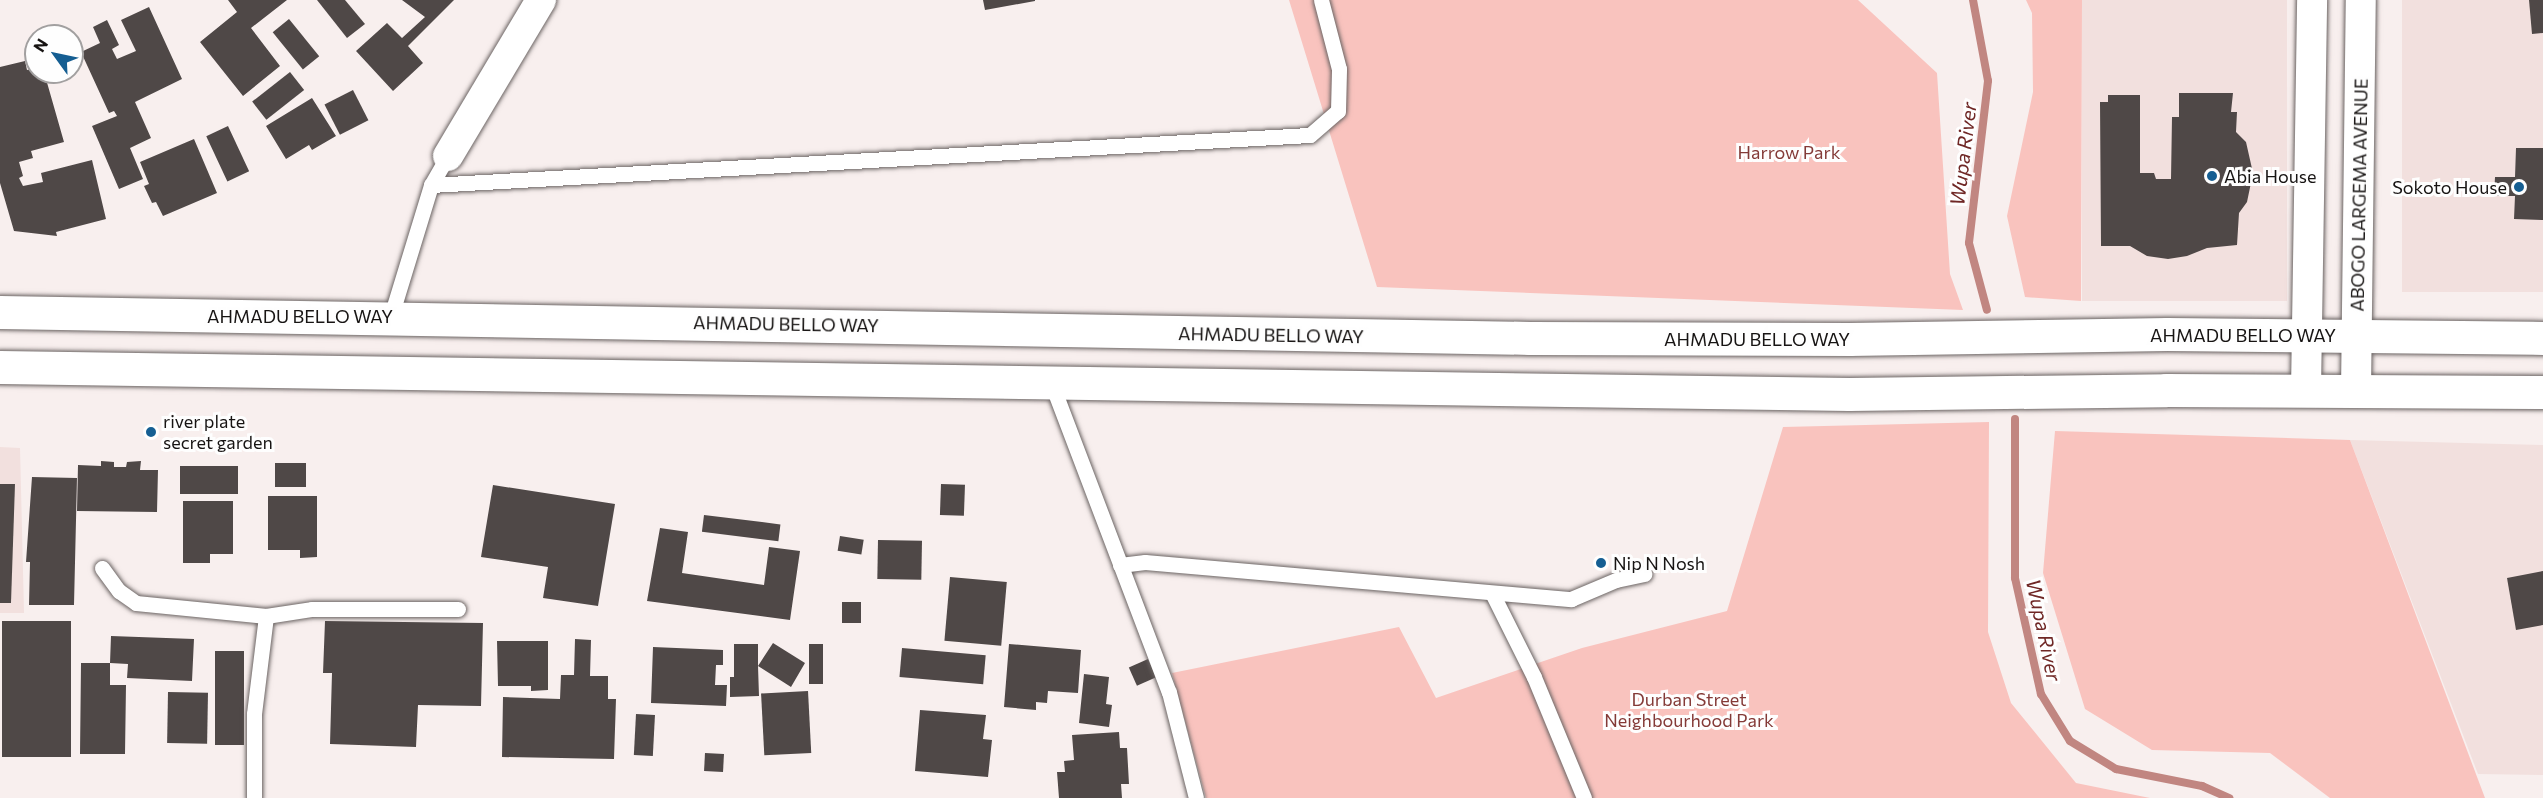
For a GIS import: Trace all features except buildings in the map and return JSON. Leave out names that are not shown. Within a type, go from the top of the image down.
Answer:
[{"type":"main road","name":"AHMADU BELLO WAY","points":[[0,312],[391,316],[1151,333],[1849,339],[2167,334],[2543,338]]},
{"type":"main road","points":[[0,367],[1849,394],[2166,390],[2543,392]]},
{"type":"street","points":[[448,156],[541,0]]},
{"type":"street","points":[[2306,390],[2313,0]]},
{"type":"street","name":"ABOGO LARGEMA AVENUE","points":[[2356,390],[2361,0]]},
{"type":"lane","points":[[430,184],[1310,135],[1338,111],[1339,69],[1320,0]]},
{"type":"lane","points":[[391,316],[430,184],[448,156]]},
{"type":"lane","points":[[1051,382],[1169,692],[1196,798]]},
{"type":"lane","points":[[1120,565],[1145,562],[1571,599],[1617,580],[1644,574]]},
{"type":"lane","points":[[102,568],[119,591],[136,603],[266,616],[312,609],[458,609]]},
{"type":"lane","points":[[1492,593],[1534,677],[1584,798]]},
{"type":"lane","points":[[254,798],[254,714],[261,640],[266,616]]},
{"type":"shaded area","points":[[2082,0],[2287,0],[2287,301],[2082,301]]},
{"type":"shaded area","points":[[2402,0],[2543,0],[2543,292],[2402,292]]},
{"type":"shaded area","points":[[2350,440],[2543,445],[2543,775],[2478,774]]},
{"type":"shaded area","points":[[0,447],[20,448],[24,613],[0,613]]},
{"type":"green space","name":"Harrow Park","points":[[1289,0],[1858,0],[1937,73],[1950,274],[1963,310],[1377,287]]},
{"type":"green space","points":[[2026,0],[2082,0],[2081,301],[2025,297],[2007,216],[2033,92],[2032,13]]},
{"type":"green space","name":"Durban Street Neighbourhood Park","points":[[1989,422],[1988,632],[2011,703],[2076,783],[2150,798],[1206,798],[1172,673],[1399,627],[1436,698],[1582,648],[1727,611],[1783,427]]},
{"type":"green space","points":[[2055,431],[2350,440],[2485,798],[2330,798],[2270,753],[2152,750],[2085,709],[2043,573]]},
{"type":"waterway","name":"Wupa River","points":[[1973,0],[1988,81],[1969,243],[1987,310]]},
{"type":"waterway","name":"Wupa River","points":[[2015,419],[2015,578],[2041,694],[2070,741],[2116,769],[2202,786],[2229,798]]},
{"type":"place","name":"Abia House","points":[[2212,176]]},
{"type":"place","name":"Sokoto House","points":[[2519,187]]},
{"type":"place","name":"river plate secret garden","points":[[151,432]]},
{"type":"place","name":"Nip N Nosh","points":[[1601,563]]}]
